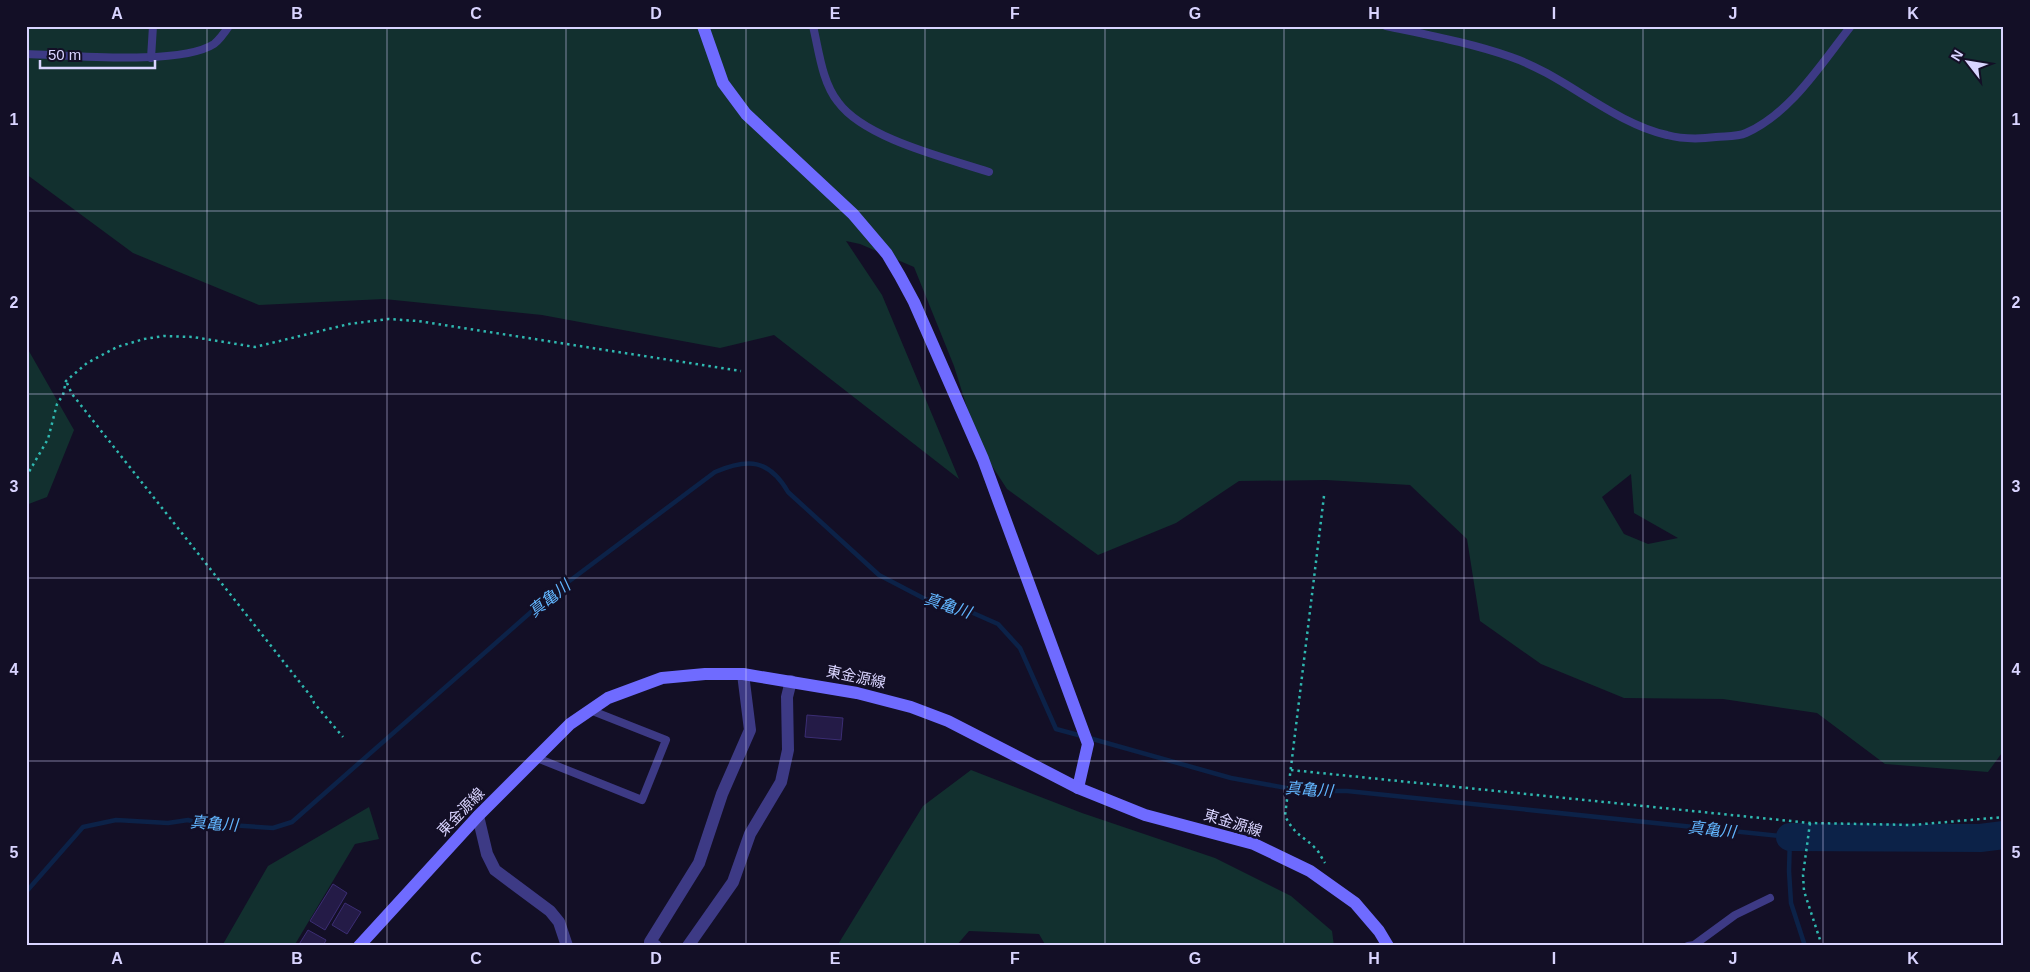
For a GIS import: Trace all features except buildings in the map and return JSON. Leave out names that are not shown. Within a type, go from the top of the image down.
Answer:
[{"type":"main road","points":[[703,26],[723,83],[733,98],[746,114],[853,214],[870,233],[892,262],[914,302],[983,459],[1088,744],[1078,788]]},
{"type":"main road","name":"東金源線","points":[[359,946],[478,816],[570,724],[608,698],[662,678],[705,674],[743,674],[791,681],[857,692],[911,706],[948,721],[1078,788],[1144,815],[1254,844],[1310,871],[1355,903],[1379,931],[1388,946]]},
{"type":"street","points":[[656,946],[650,942],[699,864],[722,794],[750,730],[743,674]]},
{"type":"street","points":[[688,946],[733,882],[750,834],[781,782],[788,750],[787,696],[791,681]]},
{"type":"street","points":[[478,816],[487,854],[495,870],[550,912],[559,922],[567,946]]},
{"type":"lane","points":[[151,58],[153,26]]},
{"type":"lane","points":[[26,54],[151,58],[196,52],[215,44],[228,26]]},
{"type":"lane","points":[[813,26],[824,74],[837,102],[857,120],[888,138],[989,172]]},
{"type":"lane","points":[[1386,26],[1459,42],[1512,57],[1553,77],[1634,123],[1667,135],[1703,138],[1744,134],[1768,120],[1792,100],[1851,26]]},
{"type":"lane","points":[[537,758],[642,800],[666,740],[590,710]]},
{"type":"lane","points":[[1688,946],[1694,945],[1735,915],[1770,898]]},
{"type":"path","points":[[26,477],[48,439],[57,404],[63,395],[66,381],[87,364],[117,347],[144,339],[164,336],[193,337],[255,347],[349,324],[388,319],[428,323],[741,371]]},
{"type":"path","points":[[66,381],[78,401],[313,699],[314,703],[343,737]]},
{"type":"path","points":[[1324,496],[1285,816],[1291,828],[1317,849],[1330,872],[1328,883]]},
{"type":"path","points":[[1291,770],[1810,823],[1912,825],[2004,817]]},
{"type":"path","points":[[1810,823],[1803,875],[1804,891],[1822,946]]},
{"type":"green space","points":[[26,26],[2004,26],[2004,750],[1988,772],[1885,764],[1817,713],[1723,699],[1624,698],[1541,664],[1480,621],[1467,539],[1410,485],[1326,480],[1239,481],[1176,523],[1098,555],[1007,489],[979,446],[954,366],[914,267],[860,244],[846,241],[882,295],[959,479],[774,335],[720,348],[542,315],[384,299],[259,305],[133,253],[26,174]],"holes":[[[1631,474],[1634,513],[1678,538],[1648,544],[1624,534],[1602,497]]]},
{"type":"green space","points":[[26,346],[74,430],[47,497],[26,505]]},
{"type":"green space","points":[[971,770],[1082,813],[1215,858],[1291,896],[1332,931],[1334,946],[1046,946],[1039,934],[969,931],[956,946],[837,946],[923,806]]},
{"type":"green space","points":[[369,807],[379,839],[355,844],[294,946],[222,946],[268,866]]},
{"type":"waterway","name":"真亀川","points":[[26,892],[83,827],[116,820],[168,823],[188,820],[198,823],[273,828],[292,822],[548,597],[715,472],[727,467],[748,463],[765,467],[773,473],[788,492],[879,575],[925,599],[955,605],[998,624],[1020,648],[1056,729],[1082,736]]},
{"type":"waterway","name":"真亀川","points":[[1089,738],[1231,778],[1303,791],[1347,791],[1790,837],[1789,871],[1791,903],[1805,946]]},
{"type":"waterway","name":"真亀川","points":[[1790,837],[1980,838],[2004,835]]}]
